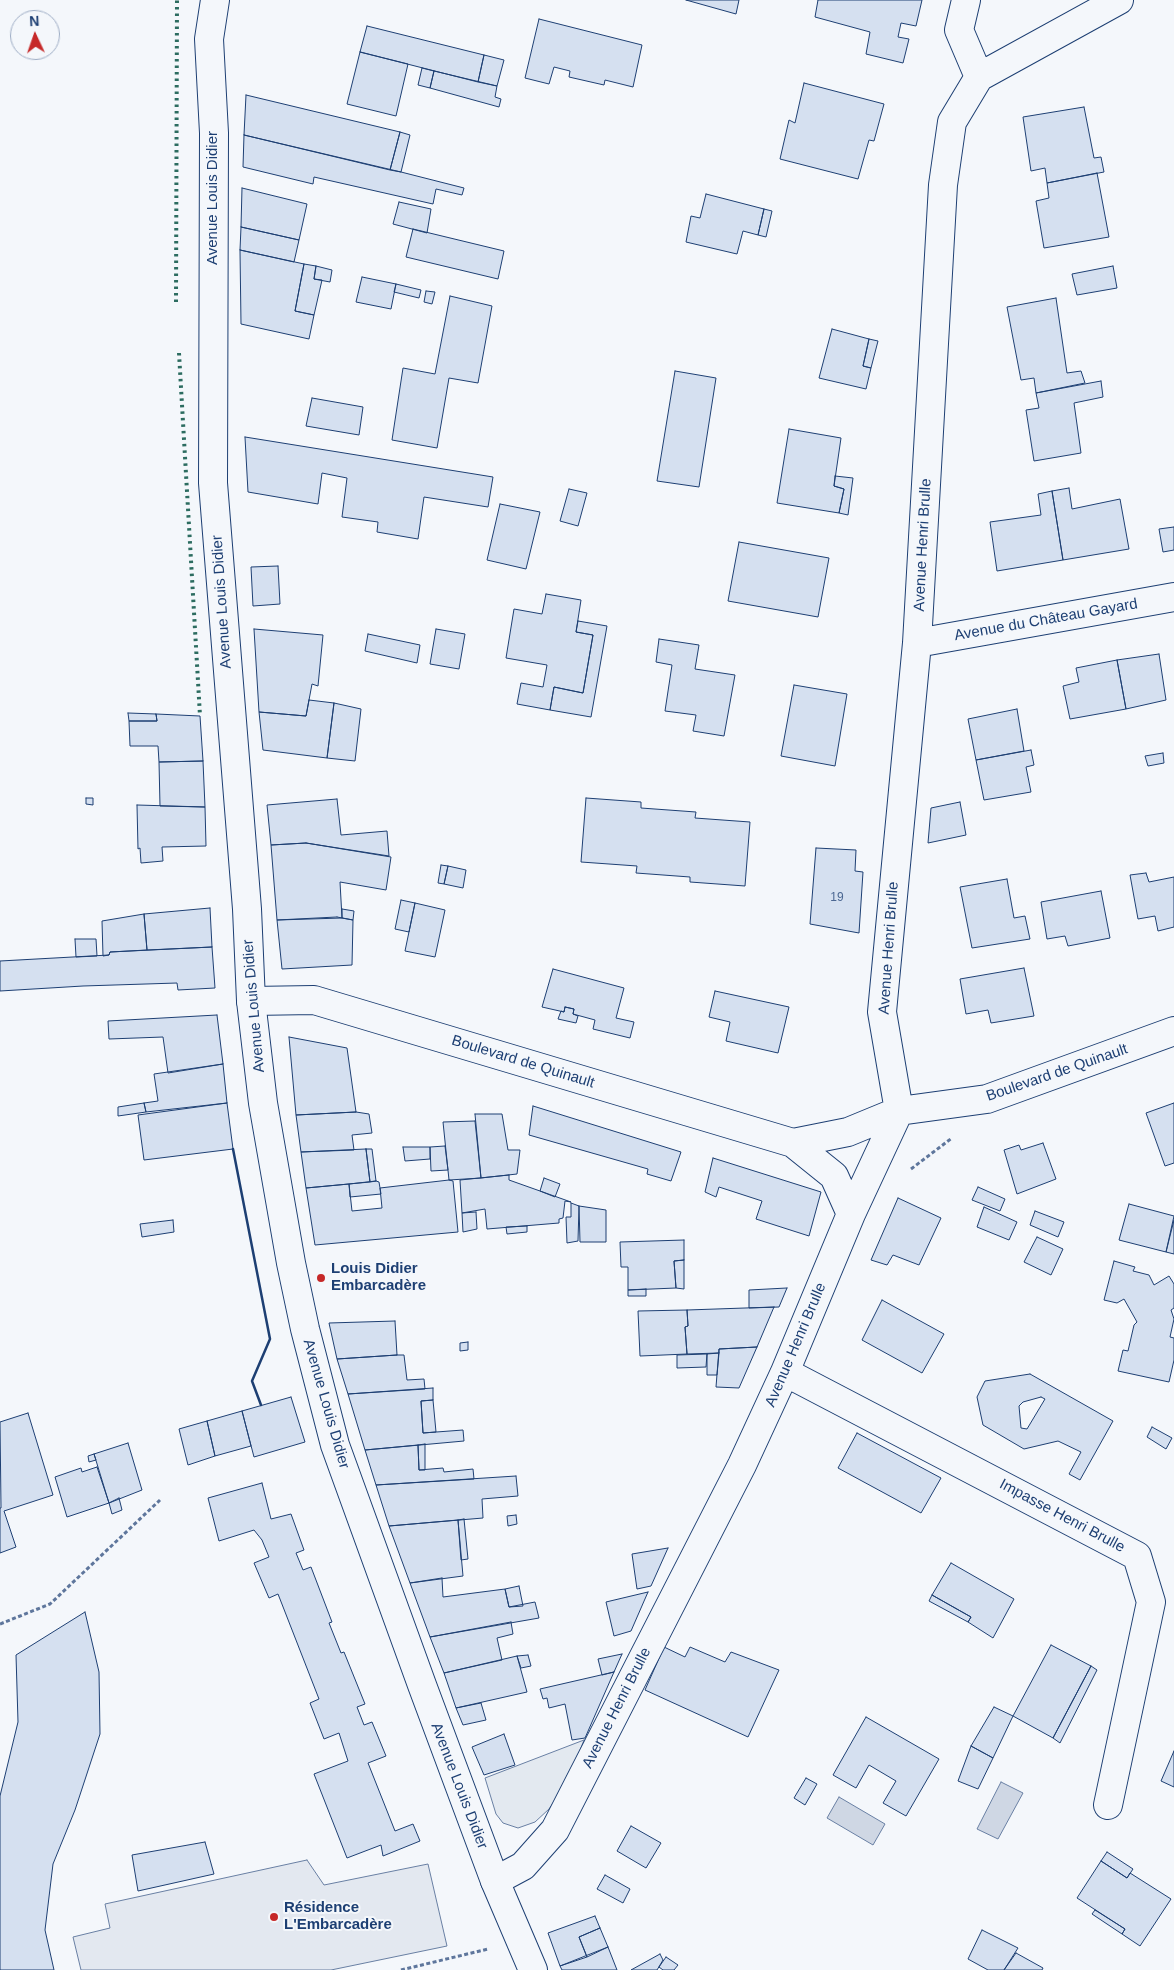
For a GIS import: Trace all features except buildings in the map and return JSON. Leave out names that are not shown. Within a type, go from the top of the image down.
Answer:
[{"type":"street","name":"Avenue Louis Didier","points":[[215,0],[209,39],[214,133],[213,483],[247,909],[251,1001],[263,1103],[291,1263],[305,1329],[335,1445],[495,1881],[533,1970]]},
{"type":"street","points":[[966,0],[959,30],[979,77],[1119,0]]},
{"type":"street","name":"Avenue Henri Brulle","points":[[495,1881],[523,1866],[555,1830],[742,1465],[785,1372],[851,1214],[899,1111],[882,1012],[917,643],[943,185],[952,122],[979,77]]},
{"type":"street","name":"Avenue du Château Gayard","points":[[917,643],[1174,597]]},
{"type":"street","name":"Boulevard de Quinault","points":[[251,1001],[314,1000],[793,1143],[834,1176],[851,1214]]},
{"type":"street","name":"Boulevard de Quinault","points":[[793,1143],[848,1132],[899,1111],[987,1099],[1174,1031]]},
{"type":"street","name":"Impasse Henri Brulle","points":[[785,1372],[1138,1556],[1151,1602],[1108,1805]]},
{"type":"path","points":[[907,1175],[912,1167],[953,1137]]},
{"type":"path","points":[[0,1624],[50,1604],[160,1500]]},
{"type":"path","points":[[401,1970],[492,1948]]},
{"type":"shaded area","points":[[584,1740],[568,1782],[549,1809],[535,1822],[518,1828],[503,1823],[496,1814],[485,1778]]},
{"type":"shaded area","points":[[1001,1782],[1023,1793],[998,1839],[977,1829]]},
{"type":"shaded area","points":[[839,1797],[885,1824],[873,1845],[827,1818]]},
{"type":"shaded area","name":"Résidence L'Embarcadère","points":[[307,1860],[324,1885],[428,1864],[447,1946],[331,1970],[81,1970],[73,1937],[110,1928],[105,1904]]},
{"type":"hedge","points":[[176,302],[177,0]]},
{"type":"hedge","points":[[179,353],[200,716]]},
{"type":"wall","points":[[233,1149],[270,1339],[252,1381],[261,1405]]},
{"type":"place","name":"Louis Didier Embarcadère","points":[[321,1278]]},
{"type":"place","name":"Résidence L'Embarcadère","points":[[274,1917]]}]
